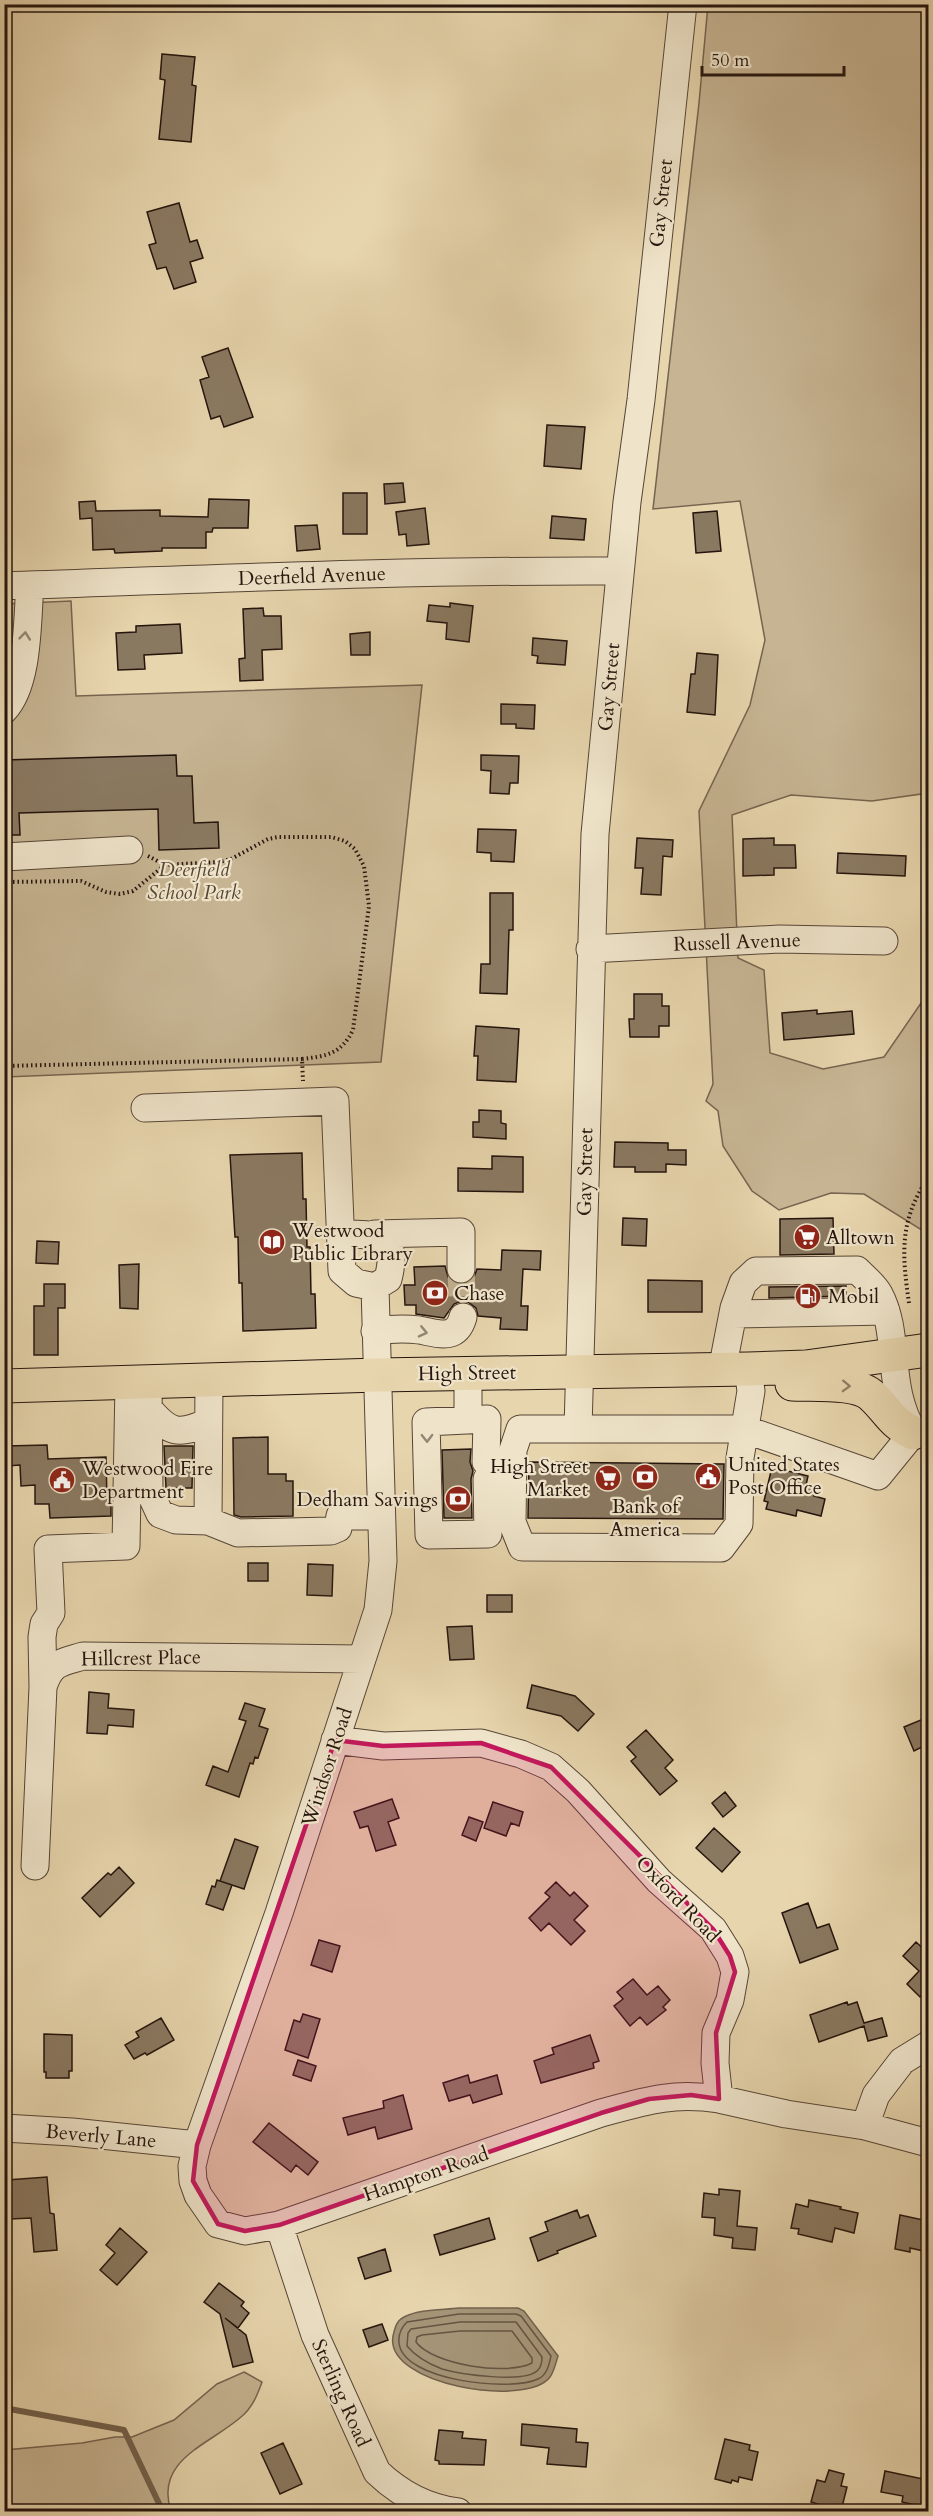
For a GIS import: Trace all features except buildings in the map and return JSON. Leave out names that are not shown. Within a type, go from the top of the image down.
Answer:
[{"type":"main road","name":"High Street","points":[[4,1386],[141,1391],[209,1381],[378,1375],[735,1370],[807,1367],[928,1350]]},
{"type":"main road","points":[[735,1370],[771,1381],[856,1387],[871,1395],[891,1419],[921,1436]]},
{"type":"street","name":"Gay Street","points":[[578,1429],[582,1372],[590,949],[595,834],[620,571],[683,4]]},
{"type":"street","name":"Deerfield Avenue","points":[[17,585],[292,576],[620,571]]},
{"type":"street","points":[[4,710],[12,703],[21,678],[17,585]]},
{"type":"street","points":[[4,857],[129,850]]},
{"type":"street","name":"Russell Avenue","points":[[590,949],[779,939],[884,941]]},
{"type":"street","points":[[146,1108],[335,1101],[342,1271],[356,1283],[375,1287],[388,1279],[392,1261],[389,1246],[375,1234]]},
{"type":"street","points":[[340,1234],[461,1232],[461,1269]]},
{"type":"street","points":[[898,1310],[857,1270],[756,1271],[742,1283],[733,1314],[735,1370],[751,1392],[744,1429],[740,1458],[739,1524],[721,1548],[522,1547],[512,1522],[513,1450],[520,1429],[744,1429],[878,1476],[921,1436],[904,1417],[900,1402],[892,1356],[898,1310]]},
{"type":"street","name":"Windsor Road","points":[[197,2145],[279,1913],[378,1610],[383,1561],[375,1287]]},
{"type":"street","points":[[733,1314],[898,1310]]},
{"type":"street","points":[[375,1331],[395,1328],[420,1330],[436,1335],[451,1333],[463,1317]]},
{"type":"street","points":[[468,1373],[478,1426],[488,1534],[429,1535],[426,1422],[478,1426],[497,1446],[500,1510],[488,1526]]},
{"type":"street","points":[[208,1521],[209,1381]]},
{"type":"street","points":[[141,1391],[168,1428],[181,1432],[208,1422]]},
{"type":"street","points":[[141,1391],[149,1490],[160,1514],[176,1520],[208,1521],[238,1533],[331,1531],[338,1528],[340,1516],[381,1516]]},
{"type":"street","points":[[35,1866],[43,1687],[42,1637],[44,1624],[51,1613],[48,1549],[126,1546],[141,1391]]},
{"type":"street","name":"Hillcrest Place","points":[[43,1687],[48,1671],[59,1663],[83,1656],[362,1659]]},
{"type":"street","name":"Oxford Road","points":[[335,1740],[383,1746],[481,1743],[521,1754],[551,1767],[578,1791],[659,1881],[713,1929],[730,1956],[735,1972],[730,2000],[716,2033],[715,2063],[719,2099]]},
{"type":"street","points":[[865,2126],[876,2096],[902,2061],[928,2045]]},
{"type":"street","name":"Hampton Road","points":[[197,2145],[192,2166],[193,2181],[198,2195],[218,2224],[245,2231],[279,2225],[649,2099],[691,2095],[719,2099]]},
{"type":"street","points":[[719,2099],[786,2114],[865,2126],[928,2143]]},
{"type":"street","name":"Beverly Lane","points":[[4,2128],[72,2132],[197,2145]]},
{"type":"street","name":"Sterling Road","points":[[279,2225],[315,2335],[377,2472],[395,2488],[415,2500],[458,2511]]},
{"type":"path","points":[[4,882],[72,881],[120,894],[133,891],[165,865],[219,862],[231,859],[268,839],[278,837],[331,837],[345,841],[354,849],[364,866],[369,906],[353,1030],[345,1045],[336,1051],[324,1056],[302,1059],[4,1066]]},
{"type":"path","points":[[129,850],[155,858],[165,865]]},
{"type":"path","points":[[302,1059],[304,1103]]},
{"type":"path","points":[[898,1310],[903,1241],[915,1198],[928,1178]]},
{"type":"highlighted area","points":[[335,1740],[383,1746],[481,1743],[551,1767],[713,1929],[730,1956],[735,1972],[716,2033],[719,2099],[691,2095],[649,2099],[601,2113],[279,2225],[245,2231],[218,2224],[193,2181],[197,2145]]},
{"type":"green space","points":[[708,5],[928,5],[928,793],[872,801],[791,795],[732,815],[738,958],[764,970],[770,1053],[823,1069],[884,1057],[928,993],[928,1234],[864,1194],[831,1193],[779,1210],[752,1191],[723,1146],[718,1111],[706,1101],[713,1084],[699,811],[750,705],[765,640],[740,501],[653,509]]},
{"type":"green space","name":"Deerfield School Park","points":[[71,601],[76,696],[422,685],[381,1062],[5,1077],[4,604]]},
{"type":"green space","points":[[244,2372],[262,2382],[254,2401],[241,2417],[188,2455],[177,2466],[170,2479],[168,2493],[171,2511],[5,2511],[5,2450],[132,2437],[174,2420],[217,2384]]},
{"type":"water","points":[[459,2308],[518,2308],[524,2311],[558,2356],[550,2377],[536,2386],[514,2391],[488,2391],[460,2387],[433,2379],[410,2367],[396,2353],[393,2336],[396,2325],[401,2319],[424,2311]]},
{"type":"waterway","points":[[4,2408],[124,2430],[163,2512]]},
{"type":"tunnel","points":[[461,1269],[463,1317]]},
{"type":"place","name":"Alltown","points":[[807,1237]]},
{"type":"place","name":"Westwood Public Library","points":[[272,1242]]},
{"type":"place","name":"Chase","points":[[435,1293]]},
{"type":"place","name":"Mobil","points":[[808,1296]]},
{"type":"place","name":"United States Post Office","points":[[708,1476]]},
{"type":"place","name":"Bank of America","points":[[645,1477]]},
{"type":"place","name":"High Street Market","points":[[608,1478]]},
{"type":"place","name":"Westwood Fire Department","points":[[62,1480]]},
{"type":"place","name":"Dedham Savings","points":[[458,1499]]}]
